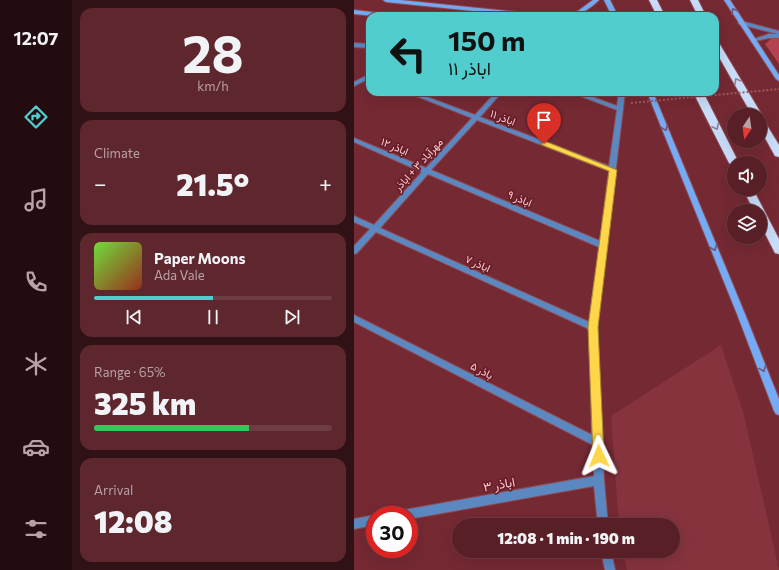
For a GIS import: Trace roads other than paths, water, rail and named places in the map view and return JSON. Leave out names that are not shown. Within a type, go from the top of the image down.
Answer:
[{"type":"highway","points":[[654,0],[659,12]]},
{"type":"highway","points":[[694,0],[700,12]]},
{"type":"highway","points":[[719,50],[753,108]]},
{"type":"highway","points":[[700,96],[730,156]]},
{"type":"highway","points":[[767,133],[779,154]]},
{"type":"highway","points":[[767,226],[779,250]]},
{"type":"main road","points":[[386,0],[498,12]]},
{"type":"main road","points":[[580,12],[596,0]]},
{"type":"main road","points":[[607,0],[613,12]]},
{"type":"main road","points":[[727,0],[779,78]]},
{"type":"main road","points":[[354,12],[366,13]]},
{"type":"main road","points":[[652,96],[779,411]]},
{"type":"street","points":[[741,23],[779,32]]},
{"type":"street","points":[[753,41],[769,36],[779,36]]},
{"type":"street","points":[[354,45],[366,46]]},
{"type":"street","points":[[354,84],[366,79]]},
{"type":"street","name":"اباذر ۱۱","points":[[420,96],[613,170]]},
{"type":"street","name":"مهرآباد ۳ + اباذر","points":[[354,251],[495,96]]},
{"type":"street","points":[[583,96],[620,109]]},
{"type":"street","points":[[602,518],[599,480],[593,327],[622,96]]},
{"type":"street","name":"اباذر ۱۲","points":[[354,140],[428,170]]},
{"type":"street","name":"اباذر ۹","points":[[428,170],[604,246]]},
{"type":"street","name":"اباذر ۷","points":[[354,219],[593,327]]},
{"type":"street","name":"باذر ۵","points":[[354,318],[598,443]]},
{"type":"street","name":"اباذر ۳","points":[[418,512],[599,480]]},
{"type":"street","points":[[354,524],[366,522]]},
{"type":"street","points":[[607,558],[610,570]]}]
